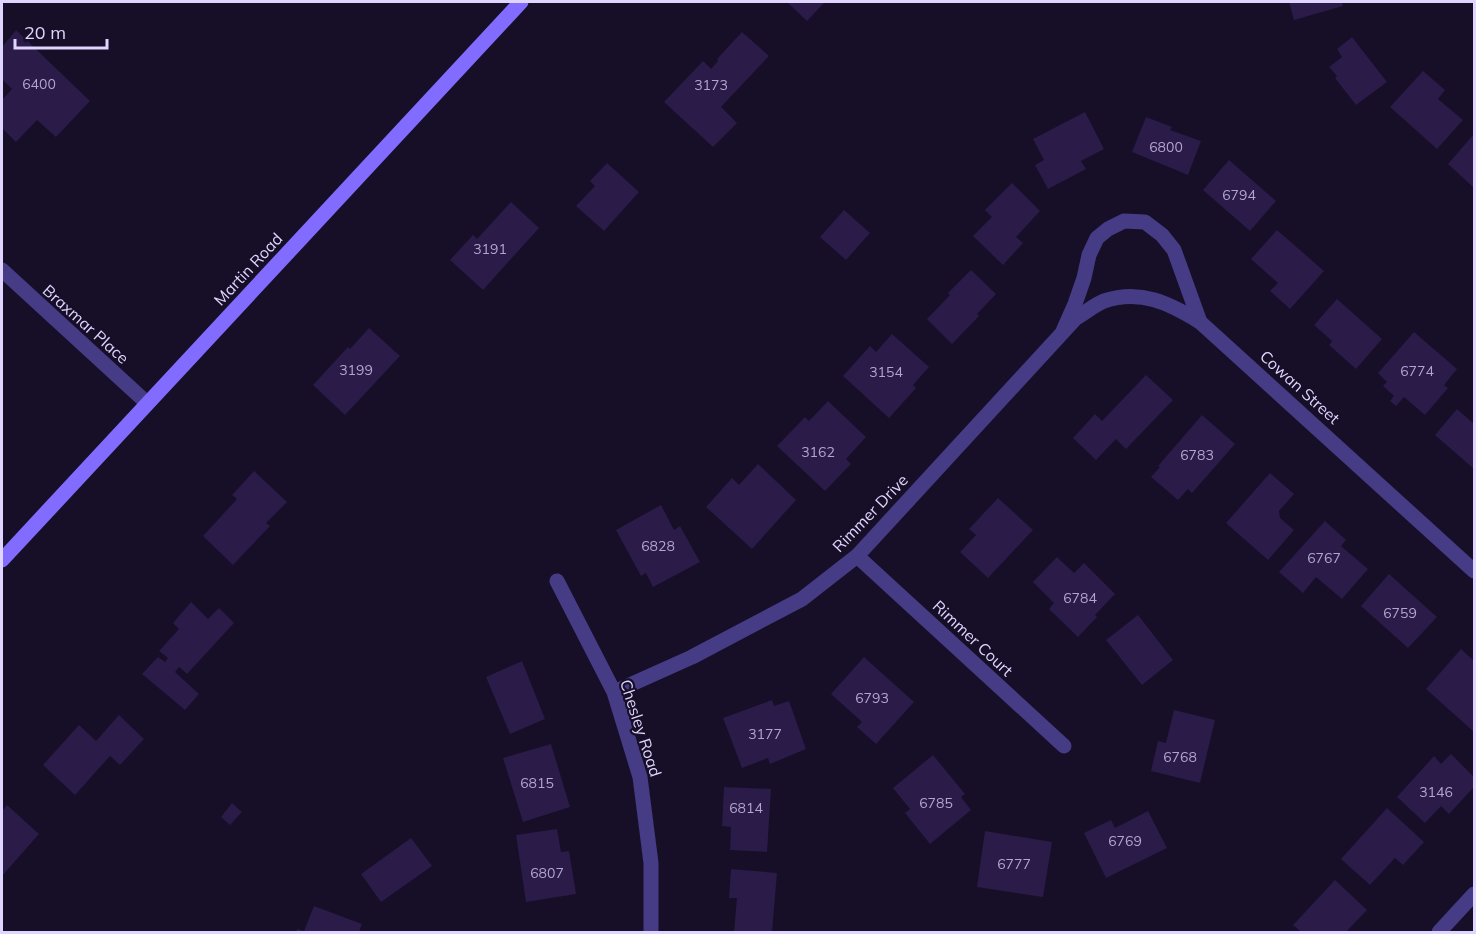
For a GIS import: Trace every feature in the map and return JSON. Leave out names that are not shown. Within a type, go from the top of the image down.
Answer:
[{"type":"street","name":"Martin Road","points":[[2,560],[521,2]]},
{"type":"street","points":[[1062,333],[1075,304],[1089,255],[1097,238],[1124,221],[1145,222],[1162,235],[1174,250],[1200,322]]},
{"type":"street","name":"Braxmar Place","points":[[2,270],[147,404]]},
{"type":"street","name":"Cowan Street","points":[[1076,318],[1103,302],[1136,296],[1170,304],[1200,322],[1474,571]]},
{"type":"street","name":"Rimmer Drive","points":[[614,692],[692,657],[802,598],[857,556],[1076,318]]},
{"type":"street","name":"Rimmer Court","points":[[857,556],[1064,746]]},
{"type":"street","name":"Chesley Road","points":[[557,581],[614,692],[640,777],[651,864],[651,933]]},
{"type":"street","points":[[1439,933],[1474,894]]},
{"type":"building","points":[[787,2],[825,2],[807,21]]},
{"type":"building","points":[[1289,2],[1342,2],[1343,6],[1294,20]]},
{"type":"building","points":[[16,30],[90,101],[56,137],[37,120],[16,142],[2,128],[2,100],[12,89],[2,79],[2,47]]},
{"type":"building","points":[[742,32],[769,56],[721,107],[737,123],[713,147],[664,102],[703,61],[711,69],[718,61],[717,59]]},
{"type":"building","points":[[1352,37],[1387,82],[1356,105],[1329,67],[1342,57],[1337,49]]},
{"type":"building","points":[[1423,71],[1445,90],[1438,99],[1463,120],[1437,149],[1390,107]]},
{"type":"building","points":[[1085,112],[1104,149],[1081,161],[1086,169],[1048,189],[1035,165],[1044,160],[1033,139]]},
{"type":"building","points":[[1146,117],[1172,127],[1170,130],[1201,141],[1188,175],[1132,152]]},
{"type":"building","points":[[1474,134],[1474,186],[1473,187],[1448,164]]},
{"type":"building","points":[[1229,160],[1276,201],[1250,231],[1203,190]]},
{"type":"building","points":[[607,163],[639,192],[604,231],[576,206],[595,186],[590,181]]},
{"type":"building","points":[[1012,183],[1040,211],[1016,237],[1023,243],[1003,265],[973,236],[992,217],[985,210]]},
{"type":"building","points":[[511,202],[539,228],[483,290],[450,260],[473,235],[477,239]]},
{"type":"building","points":[[844,210],[870,233],[846,260],[820,237]]},
{"type":"building","points":[[1277,230],[1324,271],[1290,309],[1270,291],[1278,283],[1251,259]]},
{"type":"building","points":[[971,270],[996,294],[952,344],[927,319]]},
{"type":"building","points":[[1337,299],[1382,339],[1356,369],[1329,345],[1332,341],[1314,325]]},
{"type":"building","points":[[369,328],[400,356],[345,415],[313,385]]},
{"type":"building","points":[[1414,332],[1457,369],[1444,385],[1448,388],[1425,415],[1404,397],[1396,406],[1390,401],[1394,396],[1383,386],[1387,382],[1378,373]]},
{"type":"building","points":[[892,334],[929,367],[913,385],[916,388],[889,418],[843,376],[870,346],[876,352]]},
{"type":"building","points":[[1146,375],[1173,400],[1126,449],[1116,439],[1096,460],[1073,438],[1095,414],[1102,421]]},
{"type":"building","points":[[828,401],[866,437],[846,459],[851,464],[825,491],[777,446],[805,417],[809,421]]},
{"type":"building","points":[[1457,409],[1474,424],[1474,469],[1435,435]]},
{"type":"building","points":[[1202,415],[1235,444],[1192,493],[1188,489],[1178,500],[1151,477]]},
{"type":"building","points":[[758,464],[796,500],[752,549],[706,507],[732,478],[739,485]]},
{"type":"building","points":[[254,471],[287,502],[266,523],[270,526],[233,565],[203,536],[237,499],[232,495]]},
{"type":"building","points":[[1270,473],[1294,494],[1279,511],[1280,518],[1294,530],[1268,560],[1226,523]]},
{"type":"building","points":[[998,498],[1033,530],[988,578],[960,552],[976,535],[969,529]]},
{"type":"building","points":[[661,505],[674,530],[680,526],[700,562],[653,587],[646,573],[641,576],[616,530]]},
{"type":"building","points":[[1325,521],[1346,540],[1341,546],[1368,569],[1342,599],[1316,577],[1303,593],[1279,572]]},
{"type":"building","points":[[1057,557],[1074,573],[1084,563],[1115,594],[1078,637],[1049,609],[1054,603],[1033,582]]},
{"type":"building","points":[[1389,574],[1437,617],[1408,648],[1361,606]]},
{"type":"building","points":[[191,602],[208,619],[219,608],[234,623],[187,674],[179,667],[175,672],[199,694],[185,710],[142,674],[158,657],[165,662],[168,658],[159,651],[179,629],[173,623]]},
{"type":"building","points":[[1138,615],[1173,660],[1142,685],[1106,640]]},
{"type":"building","points":[[1461,649],[1474,661],[1474,732],[1426,689]]},
{"type":"building","points":[[864,657],[914,702],[876,744],[857,727],[862,722],[831,694]]},
{"type":"building","points":[[522,661],[545,719],[510,734],[486,677]]},
{"type":"building","points":[[772,700],[774,706],[789,701],[806,749],[770,764],[768,758],[742,768],[723,718]]},
{"type":"building","points":[[1174,710],[1215,720],[1200,783],[1151,771],[1158,741],[1166,743]]},
{"type":"building","points":[[119,715],[144,739],[120,765],[110,756],[75,795],[43,765],[79,725],[96,741]]},
{"type":"building","points":[[551,744],[570,807],[523,822],[503,758]]},
{"type":"building","points":[[1451,754],[1474,777],[1474,787],[1449,814],[1441,806],[1425,823],[1397,797],[1434,756],[1441,764]]},
{"type":"building","points":[[933,755],[965,794],[961,797],[971,810],[930,844],[905,813],[910,809],[893,788]]},
{"type":"building","points":[[724,787],[771,789],[767,852],[730,850],[731,827],[722,826]]},
{"type":"building","points":[[232,803],[242,812],[230,825],[221,817]]},
{"type":"building","points":[[7,805],[39,834],[2,876],[2,811]]},
{"type":"building","points":[[1387,808],[1424,842],[1403,865],[1395,858],[1370,885],[1341,859]]},
{"type":"building","points":[[1148,811],[1167,848],[1106,878],[1084,833],[1111,820],[1115,828]]},
{"type":"building","points":[[557,829],[561,852],[569,851],[576,894],[526,902],[516,835]]},
{"type":"building","points":[[985,831],[1052,842],[1043,897],[977,887]]},
{"type":"building","points":[[411,838],[432,866],[381,902],[361,874]]},
{"type":"building","points":[[731,869],[777,873],[772,932],[734,932],[737,898],[729,898]]},
{"type":"building","points":[[1335,880],[1367,910],[1346,932],[1301,932],[1293,925]]},
{"type":"building","points":[[314,906],[362,924],[359,932],[296,932],[297,929],[304,931]]}]
